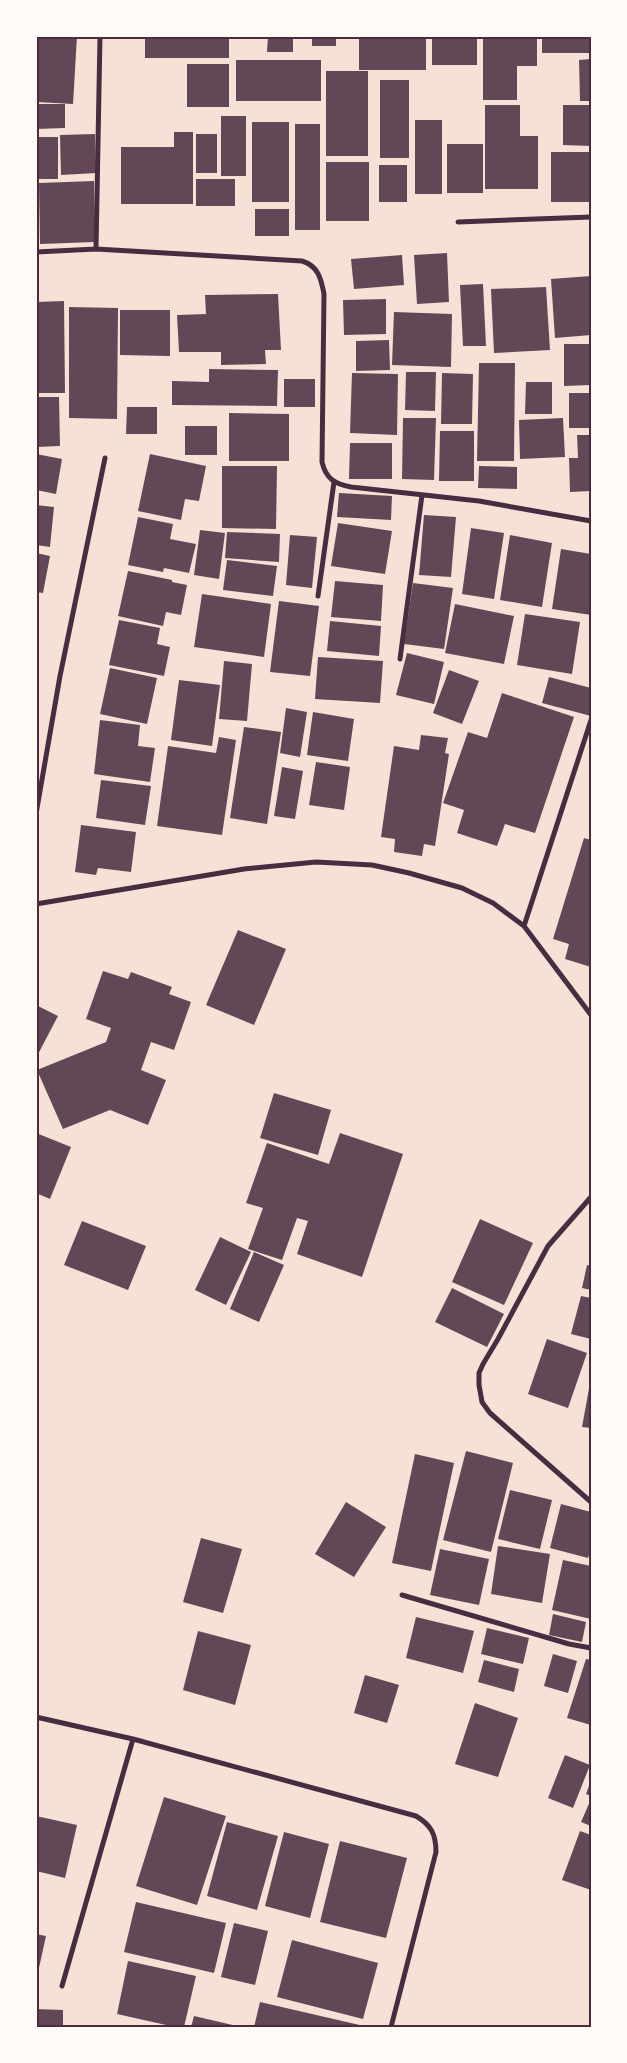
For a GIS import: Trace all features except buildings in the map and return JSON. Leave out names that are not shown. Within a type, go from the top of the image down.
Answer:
[{"type":"street","points":[[96,249],[100,36]]},
{"type":"street","points":[[458,222],[591,217]]},
{"type":"street","points":[[36,252],[96,249],[302,260],[312,264],[318,272],[324,294],[322,462],[327,477],[334,482],[351,487],[479,502],[591,521]]},
{"type":"street","points":[[36,814],[60,676],[105,458]]},
{"type":"street","points":[[318,596],[334,482]]},
{"type":"street","points":[[400,659],[422,495]]},
{"type":"street","points":[[524,926],[591,720]]},
{"type":"street","points":[[584,741],[591,744]]},
{"type":"street","points":[[36,904],[244,869],[316,862],[372,865],[462,888],[492,903],[524,926],[591,1015]]},
{"type":"street","points":[[591,1197],[548,1246],[503,1331],[483,1364],[479,1385],[482,1402],[490,1413],[591,1502]]},
{"type":"street","points":[[402,1595],[568,1644],[591,1648]]},
{"type":"street","points":[[36,1717],[133,1739],[416,1816],[426,1823],[432,1830],[436,1840],[436,1852],[391,2027]]},
{"type":"street","points":[[62,1986],[133,1739]]}]
